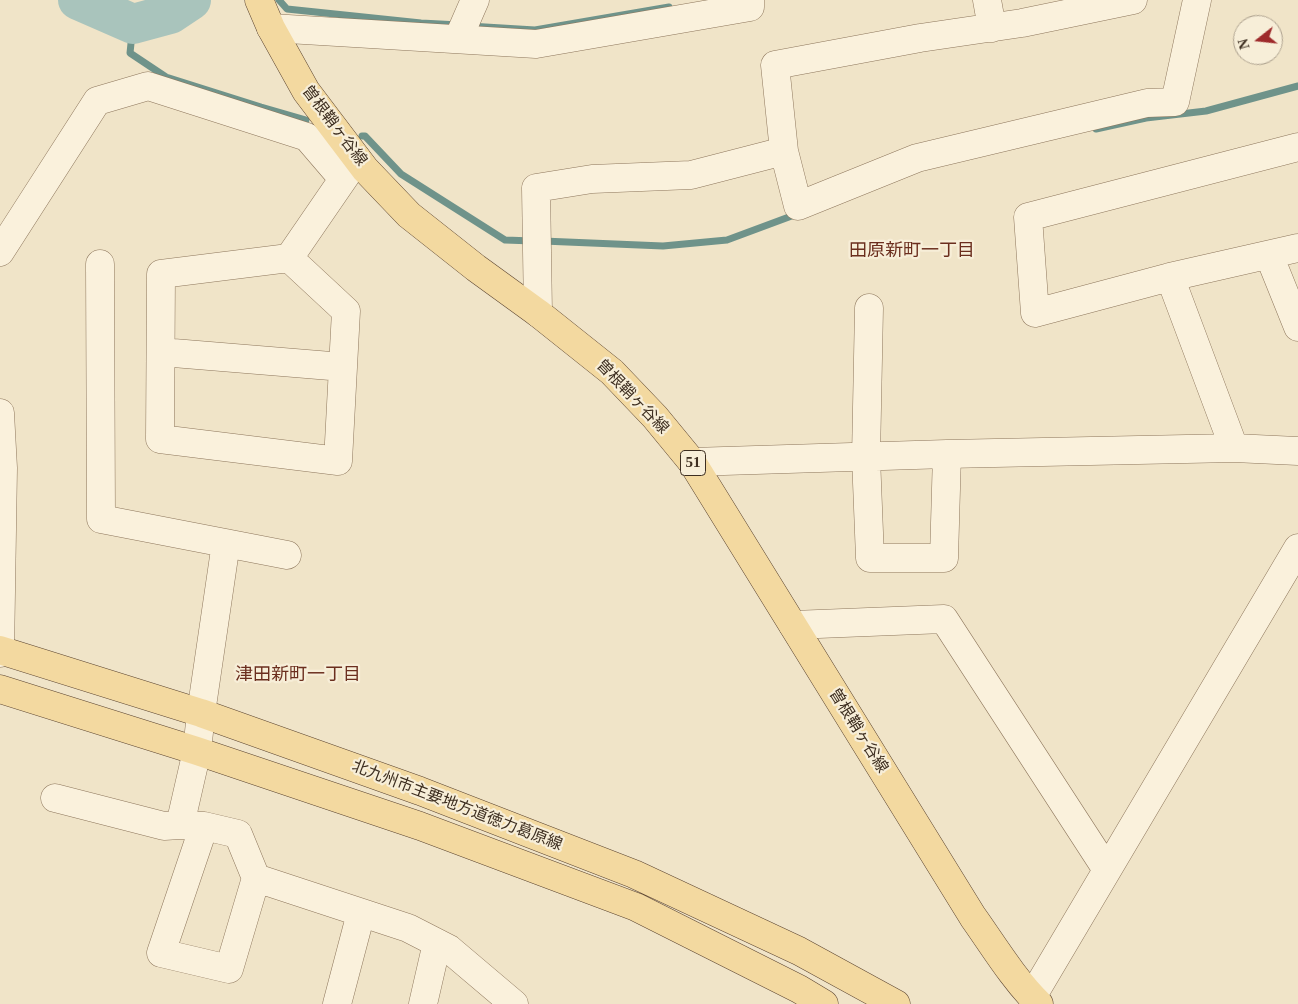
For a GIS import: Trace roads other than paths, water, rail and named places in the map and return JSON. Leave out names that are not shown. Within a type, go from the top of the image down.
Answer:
[{"type":"main road","name":"曽根鞘ヶ谷線","points":[[259,0],[271,28],[350,169],[365,169],[409,215],[612,372],[655,417],[692,462],[973,917],[1035,1001]]},
{"type":"main road","name":"北九州市主要地方道徳力葛原線","points":[[0,651],[201,713],[420,791],[634,874],[799,951],[896,1004]]},
{"type":"main road","name":"北九州市主要地方道徳力葛原線","points":[[0,689],[197,751],[420,826],[636,907],[799,989],[824,1004]]},
{"type":"street","points":[[458,39],[475,0]]},
{"type":"street","points":[[271,28],[536,44],[750,7],[750,0]]},
{"type":"street","points":[[987,0],[992,28]]},
{"type":"street","points":[[1133,0],[1022,23],[920,38],[775,65],[784,152],[798,206],[917,158],[1147,103],[1174,102],[1197,0]]},
{"type":"street","points":[[0,252],[97,101],[148,86],[306,137],[350,169],[289,258],[161,274],[160,439],[338,461],[346,312],[289,258]]},
{"type":"street","points":[[1298,147],[1028,217],[1035,313],[1170,277],[1298,248]]},
{"type":"street","points":[[538,313],[536,188],[592,179],[691,175],[784,152]]},
{"type":"street","points":[[1269,255],[1298,327]]},
{"type":"street","points":[[100,264],[102,519],[287,556]]},
{"type":"street","points":[[1170,277],[1234,448]]},
{"type":"street","points":[[869,308],[866,457],[870,558],[944,558],[947,454]]},
{"type":"street","points":[[161,352],[343,367]]},
{"type":"street","points":[[0,413],[3,468],[0,651]]},
{"type":"street","points":[[692,462],[1234,448],[1298,451]]},
{"type":"street","points":[[56,798],[164,826],[192,825],[238,834],[256,878],[229,969],[162,953],[192,825],[201,713],[226,544]]},
{"type":"street","points":[[1035,1001],[1107,870],[1298,548]]},
{"type":"street","points":[[793,625],[944,619],[1107,870]]},
{"type":"street","points":[[256,878],[408,928],[449,949],[514,1004]]},
{"type":"street","points":[[337,1004],[361,913]]},
{"type":"street","points":[[423,1004],[437,943]]},
{"type":"waterway","points":[[78,0],[133,24],[170,14],[191,0]]},
{"type":"waterway","points":[[279,0],[287,9],[421,23],[459,25]]},
{"type":"waterway","points":[[469,26],[535,30],[669,7]]},
{"type":"waterway","points":[[133,24],[130,53],[166,77],[306,120]]},
{"type":"waterway","points":[[1096,129],[1146,118],[1206,111],[1298,86]]},
{"type":"waterway","points":[[362,136],[365,136],[401,174],[505,240],[533,241]]},
{"type":"waterway","points":[[543,241],[663,246],[727,240],[797,214]]},
{"type":"district","name":"田原新町一丁目","points":[[912,251]]},
{"type":"district","name":"津田新町一丁目","points":[[298,675]]}]
